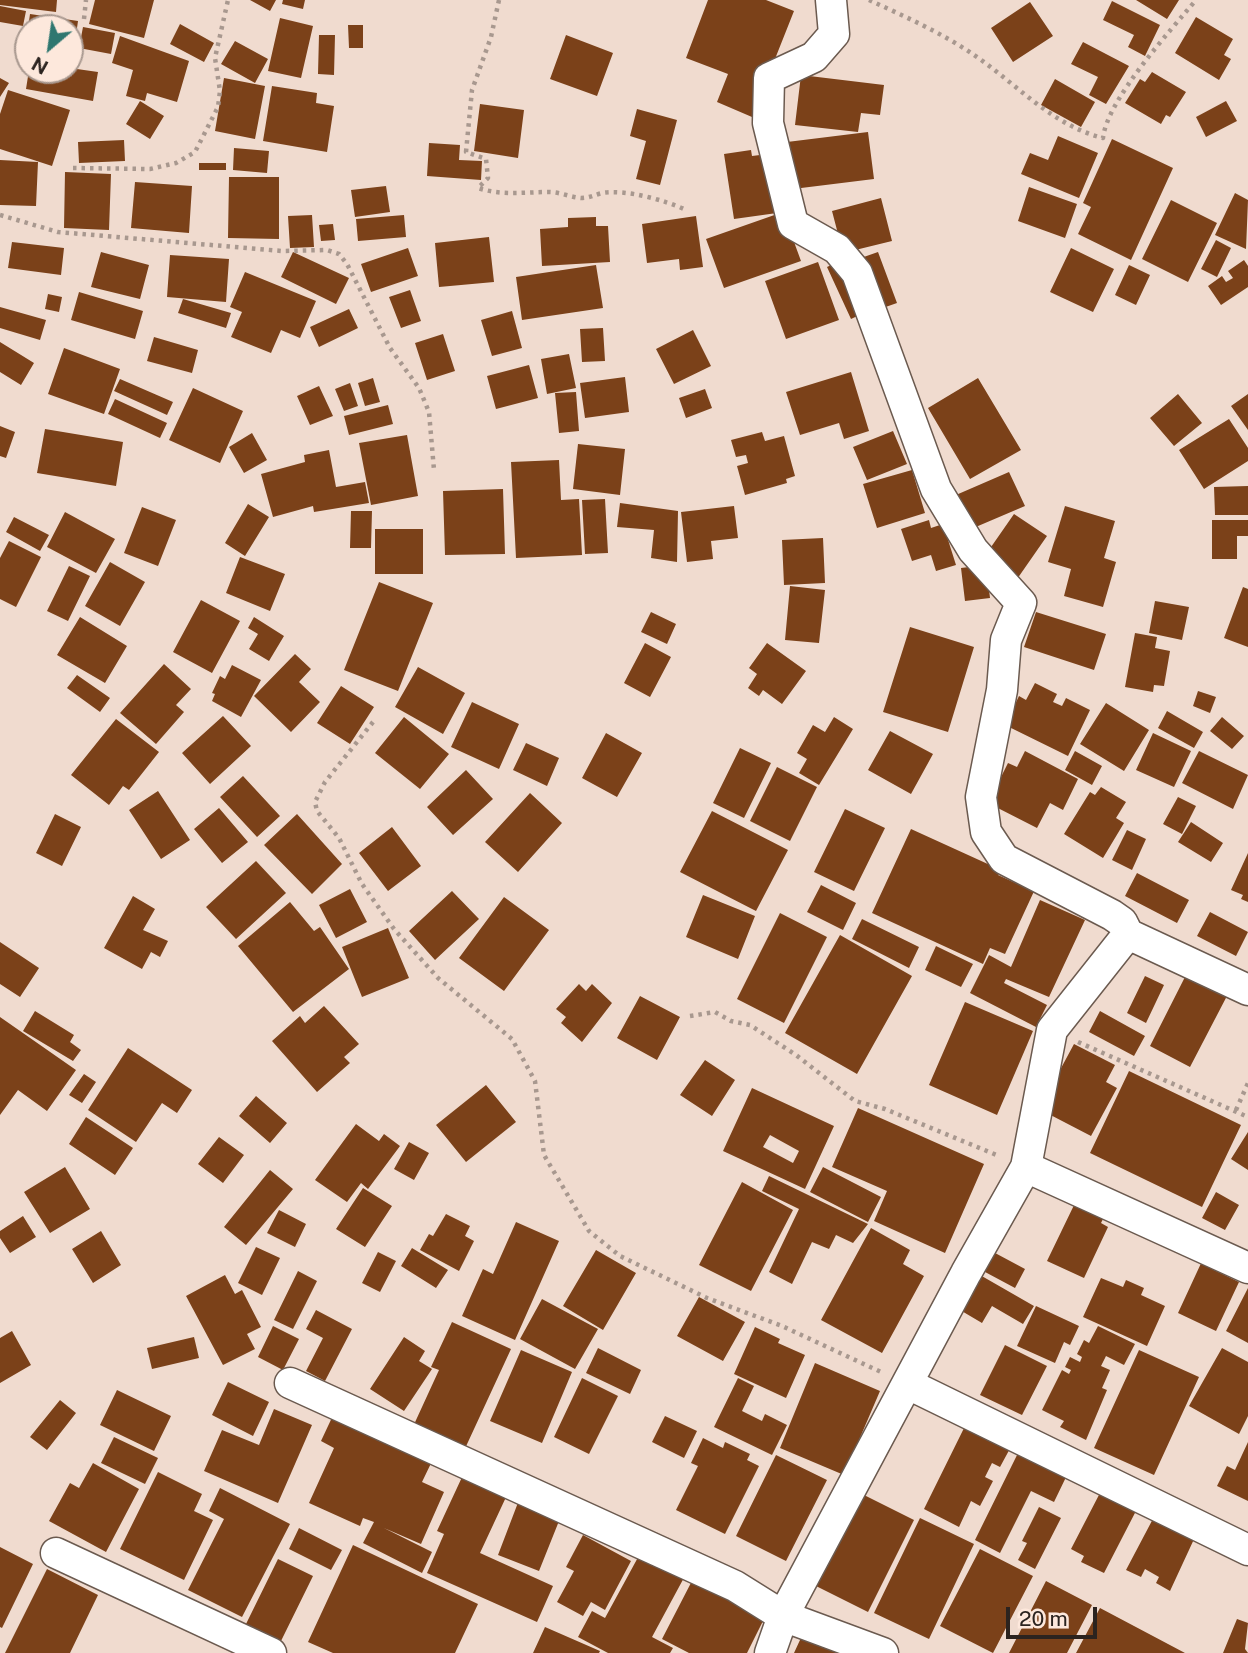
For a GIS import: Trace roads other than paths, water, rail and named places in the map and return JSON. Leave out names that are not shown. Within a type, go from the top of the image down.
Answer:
[{"type":"street","points":[[831,0],[834,34],[814,57],[769,78],[768,123],[793,224],[837,249],[858,273],[936,489],[973,551],[1021,603],[1006,640],[1002,690],[981,797],[986,832],[1004,859],[1112,915],[1122,922],[1128,934],[1248,990]]},
{"type":"street","points":[[770,1653],[783,1616],[966,1273],[1026,1167],[1052,1030],[1128,934]]},
{"type":"street","points":[[1026,1167],[1248,1268]]},
{"type":"street","points":[[290,1383],[735,1586],[783,1616],[883,1653]]},
{"type":"street","points":[[908,1384],[1248,1550]]},
{"type":"street","points":[[56,1553],[271,1653]]}]
